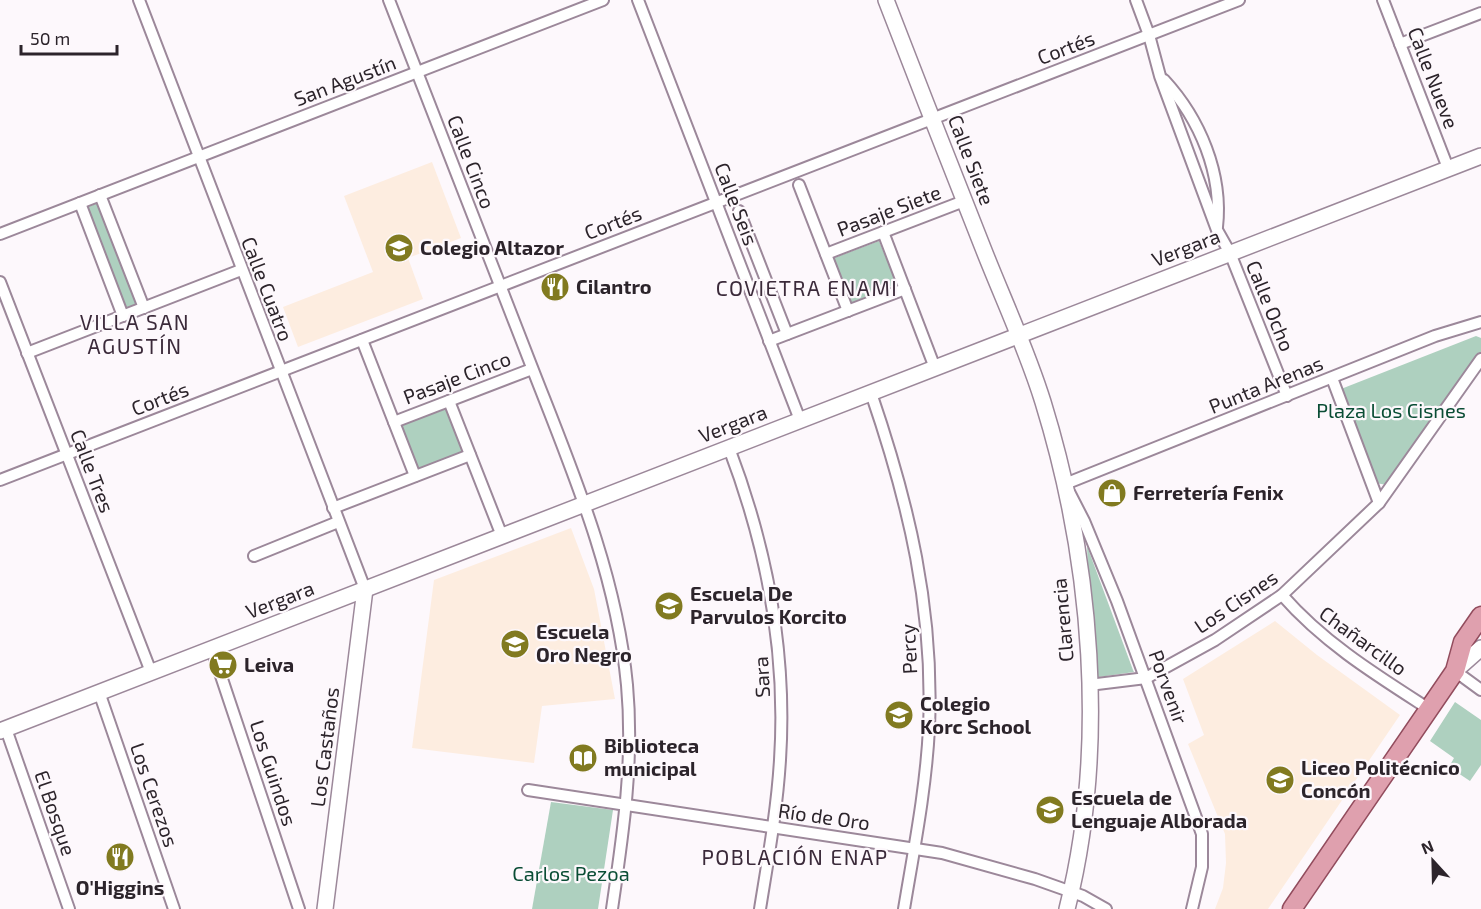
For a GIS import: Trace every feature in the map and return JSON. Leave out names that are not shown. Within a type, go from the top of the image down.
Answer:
[{"type":"main road","points":[[1292,909],[1455,671],[1463,642],[1481,616]]},
{"type":"street","name":"Calle Cuatro","points":[[139,0],[197,157],[365,589]]},
{"type":"street","name":"Calle Cinco","points":[[389,0],[584,504],[604,564],[623,655],[630,742],[627,806],[612,909]]},
{"type":"street","name":"San Agustín","points":[[0,234],[603,0]]},
{"type":"street","name":"Calle Seis","points":[[638,0],[800,420]]},
{"type":"street","name":"Calle Siete","points":[[886,0],[1018,336]]},
{"type":"street","name":"Calle Ocho","points":[[1136,0],[1160,75],[1217,230],[1230,253],[1287,396]]},
{"type":"street","name":"Cortés","points":[[0,480],[1239,0]]},
{"type":"street","name":"Calle Nueve","points":[[1383,0],[1448,168]]},
{"type":"street","points":[[1400,44],[1481,13]]},
{"type":"street","name":"Calle Ocho","points":[[1160,75],[1188,111],[1207,151],[1218,188],[1217,230]]},
{"type":"street","name":"Vergara","points":[[3,730],[1481,156]]},
{"type":"street","points":[[800,185],[848,311]]},
{"type":"street","points":[[100,195],[144,308]]},
{"type":"street","name":"Pasaje Siete","points":[[826,254],[964,201]]},
{"type":"street","points":[[80,203],[123,316]]},
{"type":"street","name":"Calle Seis","points":[[739,211],[787,334]]},
{"type":"street","points":[[883,232],[935,368]]},
{"type":"street","points":[[27,353],[241,270]]},
{"type":"street","name":"Calle Tres","points":[[0,282],[151,672]]},
{"type":"street","points":[[770,341],[905,289]]},
{"type":"street","name":"Punta Arenas","points":[[1065,484],[1435,336],[1481,322]]},
{"type":"street","name":"Clarencia","points":[[1018,336],[1043,400],[1065,484],[1084,598],[1089,685],[1085,790],[1067,909]]},
{"type":"street","points":[[362,340],[415,476]]},
{"type":"street","name":"Los Cisnes","points":[[1089,685],[1146,678],[1215,640],[1282,595],[1379,503],[1481,359]]},
{"type":"street","name":"Pasaje Cinco","points":[[394,422],[532,369]]},
{"type":"street","points":[[1332,378],[1379,503]]},
{"type":"street","name":"Percy","points":[[871,393],[907,506],[925,608],[928,728],[923,788],[904,909]]},
{"type":"street","points":[[449,401],[502,536]]},
{"type":"street","name":"Sara","points":[[729,448],[753,516],[775,619],[782,724],[773,828],[760,909]]},
{"type":"street","points":[[333,508],[470,455]]},
{"type":"street","name":"Porvenir","points":[[1065,484],[1084,521],[1146,678],[1202,834],[1202,867],[1192,909]]},
{"type":"street","points":[[254,556],[338,522]]},
{"type":"street","name":"Los Castaños","points":[[325,909],[365,589]]},
{"type":"street","name":"Chañarcillo","points":[[1282,595],[1307,623],[1341,650],[1430,709]]},
{"type":"street","points":[[1481,648],[1455,671],[1481,690]]},
{"type":"street","name":"Los Guindos","points":[[212,649],[299,909]]},
{"type":"street","name":"Los Cerezos","points":[[99,692],[174,909]]},
{"type":"street","name":"El Bosque","points":[[3,730],[69,909]]},
{"type":"street","name":"Río de Oro","points":[[528,790],[914,848],[998,867],[1071,892],[1106,909]]},
{"type":"shaded area","name":"Colegio Altazor","points":[[432,162],[461,238],[408,258],[423,299],[298,347],[283,307],[373,272],[344,196]]},
{"type":"shaded area","name":"Escuela Oro Negro","points":[[571,528],[594,589],[615,699],[542,706],[534,763],[412,748],[434,580]]},
{"type":"shaded area","name":"Liceo Politécnico Concón","points":[[1275,621],[1317,655],[1400,715],[1268,909],[1215,909],[1223,888],[1226,863],[1225,834],[1188,744],[1204,735],[1183,679]]},
{"type":"green space","points":[[100,202],[140,305],[126,310],[86,208]]},
{"type":"green space","points":[[879,241],[897,284],[851,303],[834,258]]},
{"type":"green space","name":"Plaza Los Cisnes","points":[[1476,336],[1481,338],[1481,354],[1388,485],[1375,483],[1341,389]]},
{"type":"green space","points":[[446,409],[463,452],[418,470],[402,425]]},
{"type":"green space","points":[[1087,546],[1133,670],[1134,672],[1092,678]]},
{"type":"green space","points":[[1455,702],[1481,720],[1481,765],[1470,781],[1449,767],[1454,758],[1430,741]]},
{"type":"green space","name":"Carlos Pezoa","points":[[551,802],[613,810],[598,909],[532,909]]},
{"type":"place","name":"Colegio Altazor","points":[[399,248]]},
{"type":"place","name":"Cilantro","points":[[555,287]]},
{"type":"place","name":"Ferretería Fenix","points":[[1112,493]]},
{"type":"place","name":"Escuela De Parvulos Korcito","points":[[669,606]]},
{"type":"place","name":"Escuela Oro Negro","points":[[515,644]]},
{"type":"place","name":"Leiva","points":[[223,665]]},
{"type":"place","name":"Colegio Korc School","points":[[899,715]]},
{"type":"place","name":"Biblioteca municipal","points":[[583,758]]},
{"type":"place","name":"Liceo Politécnico Concón","points":[[1280,780]]},
{"type":"place","name":"Escuela de Lenguaje Alborada","points":[[1050,810]]},
{"type":"place","name":"O'Higgins","points":[[120,857]]},
{"type":"district","name":"COVIETRA ENAMI","points":[[807,289]]},
{"type":"district","name":"VILLA SAN AGUSTÍN","points":[[135,335]]},
{"type":"district","name":"POBLACIÓN ENAP","points":[[795,858]]}]
